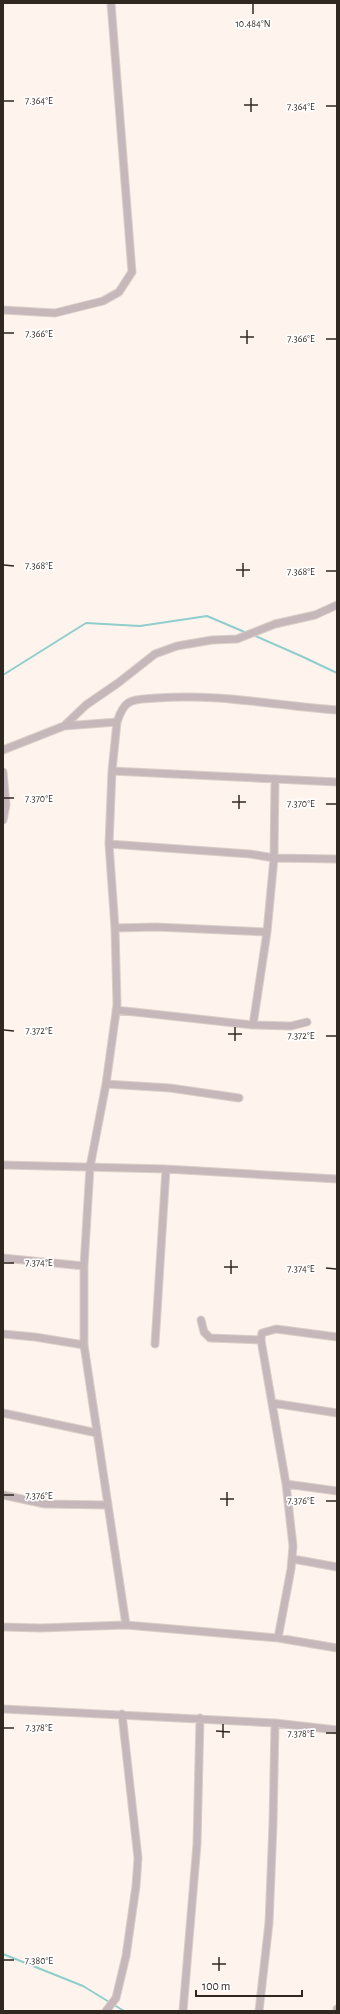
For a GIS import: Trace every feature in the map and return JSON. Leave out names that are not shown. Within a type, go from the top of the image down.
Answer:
[{"type":"street","points":[[3,310],[55,313],[103,300],[119,292],[132,272],[111,3]]},
{"type":"street","points":[[64,726],[86,704],[118,683],[155,654],[177,646],[212,640],[237,639],[275,624],[315,615],[337,605]]},
{"type":"street","points":[[126,1625],[84,1345],[84,1266],[90,1167],[106,1084],[116,1010],[115,928],[109,844],[112,770],[117,722],[124,706],[129,702],[141,699],[183,696],[221,697],[337,710]]},
{"type":"street","points":[[3,750],[64,726],[117,722]]},
{"type":"street","points":[[112,770],[337,782]]},
{"type":"street","points":[[3,772],[6,805],[3,820]]},
{"type":"street","points":[[253,1026],[267,932],[274,858],[275,779]]},
{"type":"street","points":[[109,844],[244,853],[274,858],[337,859]]},
{"type":"street","points":[[115,928],[156,926],[267,932]]},
{"type":"street","points":[[116,1010],[253,1026],[291,1026],[307,1022]]},
{"type":"street","points":[[106,1084],[170,1088],[239,1098]]},
{"type":"street","points":[[3,1165],[166,1169],[337,1179]]},
{"type":"street","points":[[156,1344],[166,1169]]},
{"type":"street","points":[[3,1258],[84,1266]]},
{"type":"street","points":[[201,1320],[204,1332],[210,1338],[261,1340]]},
{"type":"street","points":[[278,1638],[293,1559],[286,1484],[261,1340],[262,1333],[276,1329],[337,1337]]},
{"type":"street","points":[[3,1334],[35,1337],[84,1345]]},
{"type":"street","points":[[272,1403],[337,1412]]},
{"type":"street","points":[[3,1413],[97,1433]]},
{"type":"street","points":[[286,1484],[337,1491]]},
{"type":"street","points":[[3,1495],[45,1504],[108,1506]]},
{"type":"street","points":[[293,1559],[337,1567]]},
{"type":"street","points":[[3,1627],[40,1628],[126,1625],[278,1638],[337,1648]]},
{"type":"street","points":[[3,1709],[200,1718],[275,1723],[337,1730]]},
{"type":"street","points":[[106,2011],[116,1998],[126,1956],[136,1886],[138,1858],[122,1714]]},
{"type":"street","points":[[183,2011],[198,1844],[200,1718]]},
{"type":"street","points":[[259,2011],[269,1922],[275,1723]]},
{"type":"waterway","points":[[3,675],[86,623],[140,626],[207,616],[247,633]]},
{"type":"waterway","points":[[253,635],[337,673]]},
{"type":"waterway","points":[[3,1954],[83,1986],[124,2011]]}]
